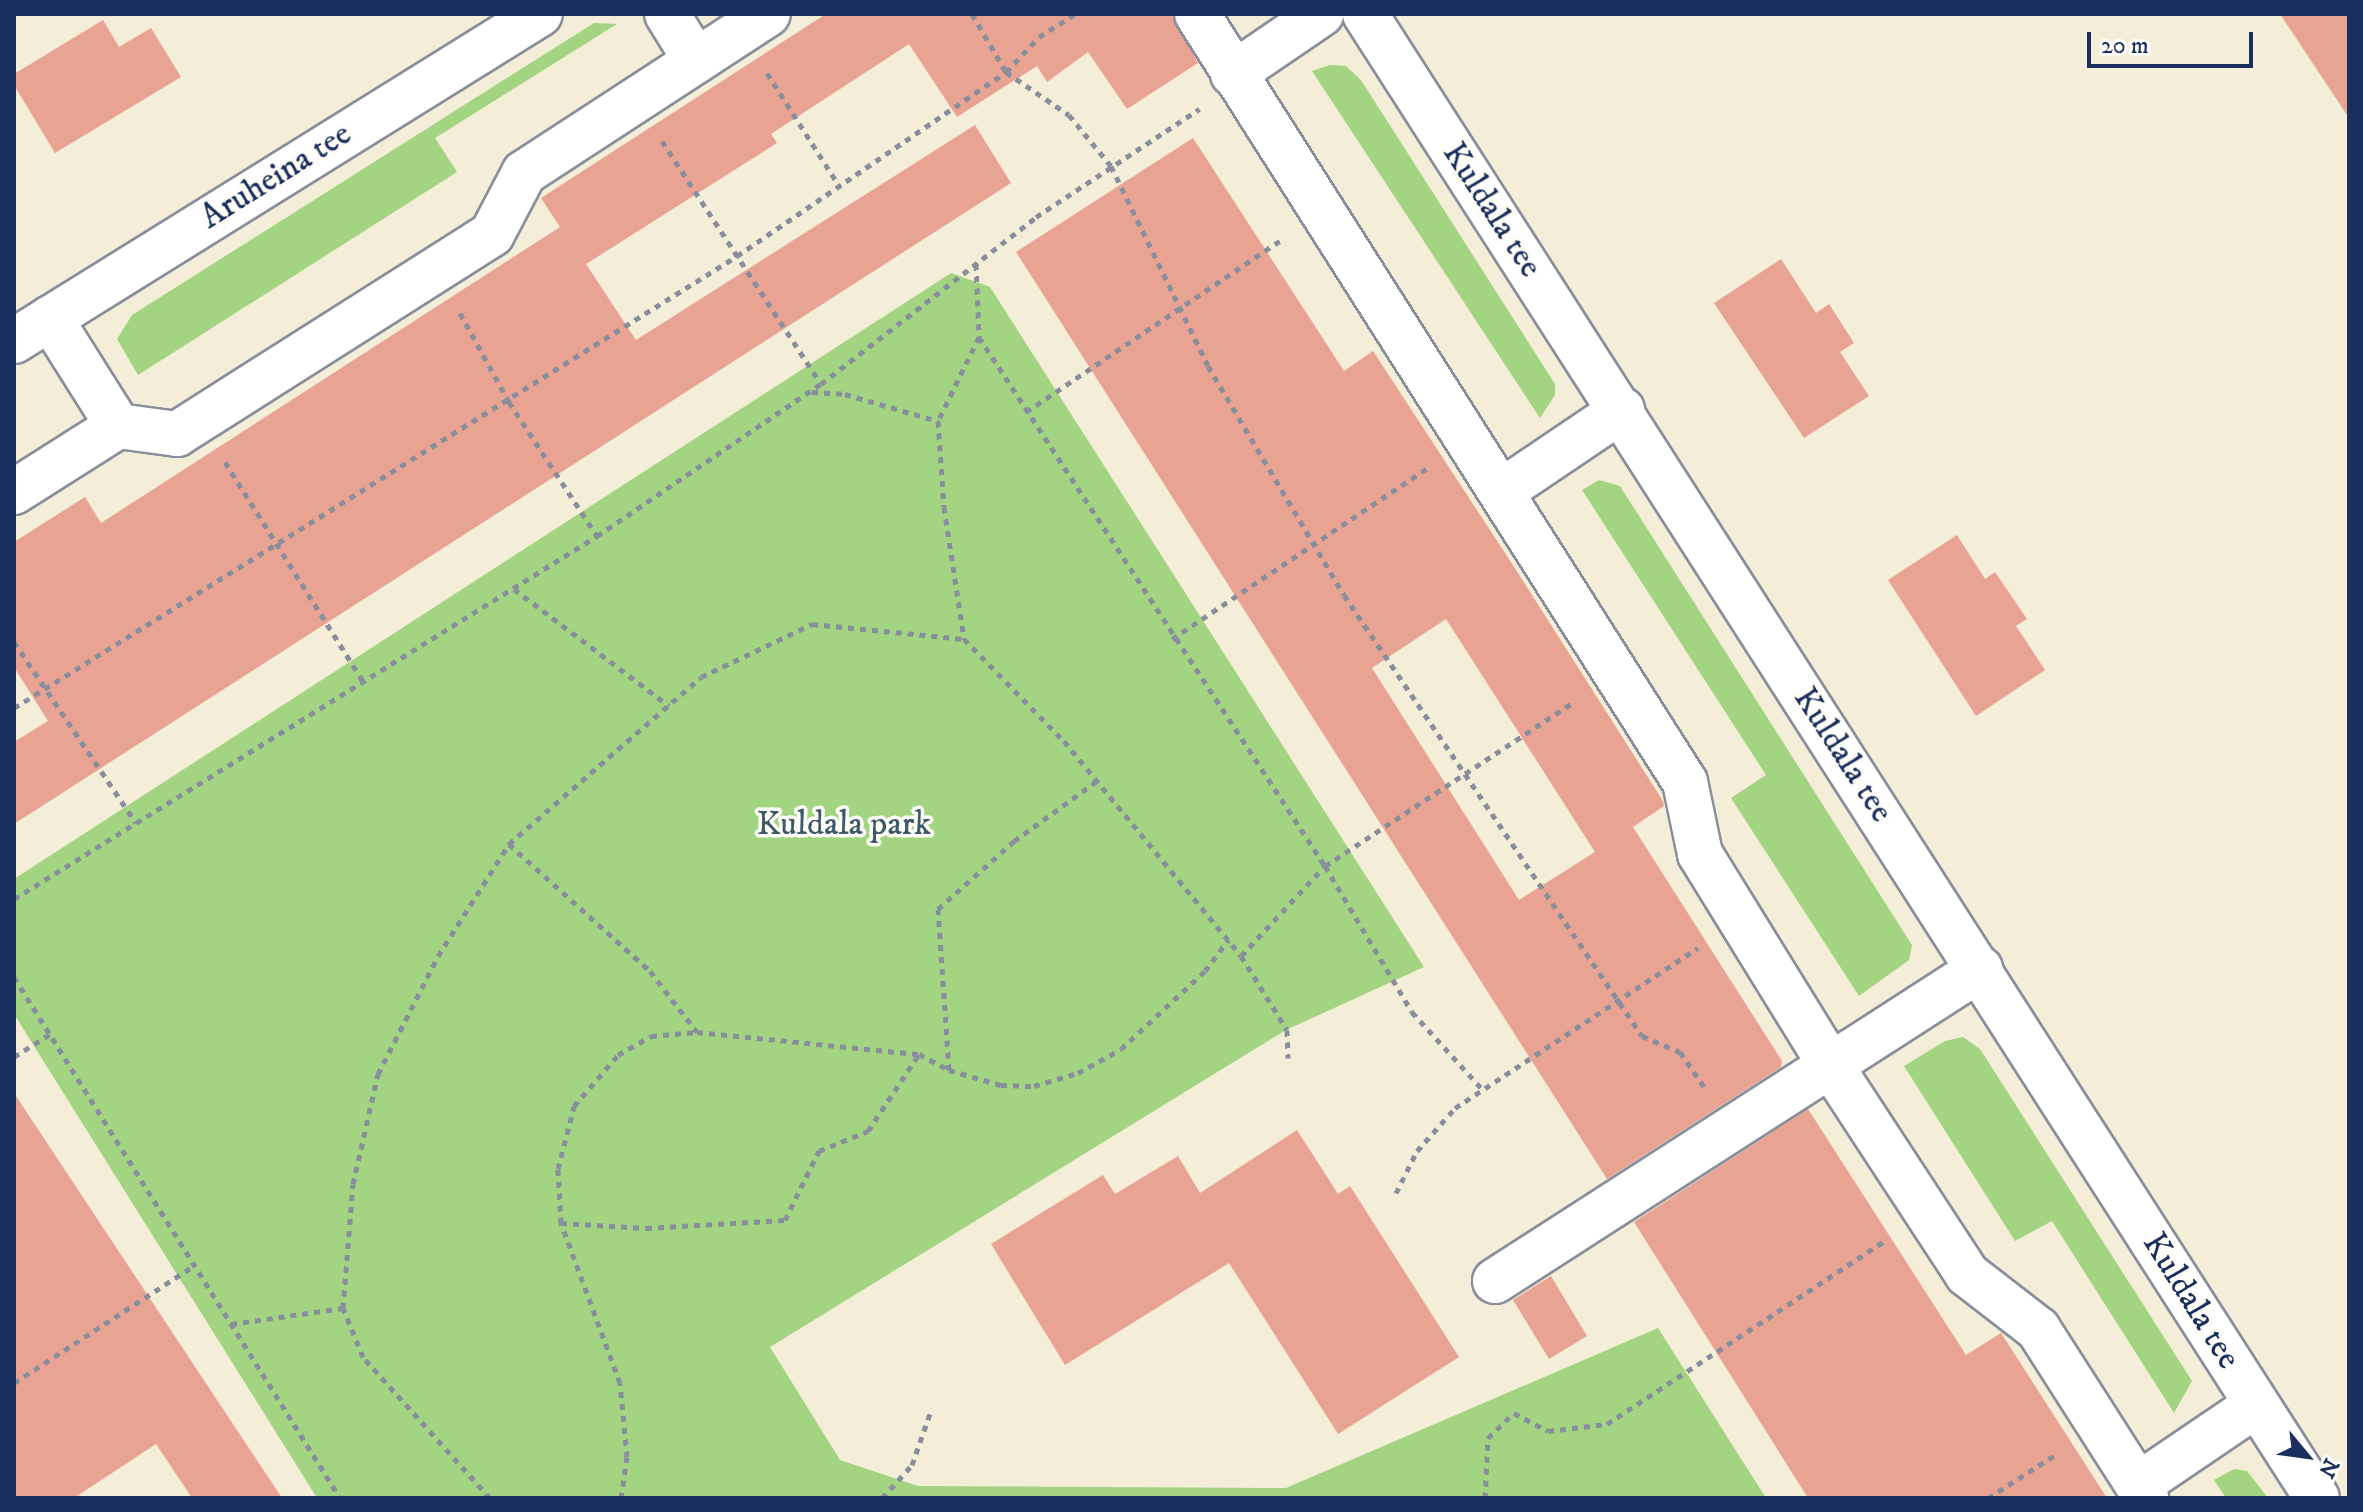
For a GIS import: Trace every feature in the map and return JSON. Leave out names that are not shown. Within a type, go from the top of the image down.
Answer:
[{"type":"street","name":"Aruheina tee","points":[[14,341],[540,14]]},
{"type":"street","points":[[667,14],[696,61]]},
{"type":"street","points":[[1197,14],[1685,782],[1700,854],[1831,1066],[1967,1274],[2038,1329],[2142,1492],[2256,1405]]},
{"type":"street","points":[[1233,74],[1321,14]]},
{"type":"street","name":"Kuldala tee","points":[[1367,15],[2317,1498]]},
{"type":"street","points":[[14,492],[118,426],[177,434],[436,270],[492,234],[524,173],[754,23]]},
{"type":"street","points":[[50,318],[118,426]]},
{"type":"street","points":[[1502,491],[1622,410]]},
{"type":"street","points":[[1495,1281],[1980,969]]},
{"type":"path","points":[[972,14],[1006,72],[1069,115],[1111,166],[1179,308],[1314,543],[1642,1036],[1680,1052],[1733,1129]]},
{"type":"path","points":[[14,708],[276,543],[509,402],[737,256],[1006,72],[1039,37],[1075,14]]},
{"type":"path","points":[[754,23],[840,187]]},
{"type":"path","points":[[14,899],[514,589],[811,392],[976,263],[1111,166],[1209,103],[1233,74]]},
{"type":"path","points":[[636,100],[821,384]]},
{"type":"path","points":[[1026,412],[1323,212]]},
{"type":"path","points":[[976,263],[979,337],[938,421],[944,507],[964,639],[1097,781],[1241,956],[1287,1030],[1288,1058]]},
{"type":"path","points":[[436,270],[509,402],[597,536]]},
{"type":"path","points":[[979,337],[1172,639],[1325,866],[1412,1012],[1482,1089]]},
{"type":"path","points":[[811,392],[845,394],[938,421]]},
{"type":"path","points":[[199,420],[364,683]]},
{"type":"path","points":[[1172,639],[1469,439]]},
{"type":"path","points":[[514,589],[669,706]]},
{"type":"path","points":[[490,1498],[363,1357],[343,1308],[353,1184],[378,1074],[438,956],[509,844],[701,677],[812,624],[964,639]]},
{"type":"path","points":[[14,642],[136,824]]},
{"type":"path","points":[[1241,956],[1325,866],[1617,674]]},
{"type":"path","points":[[949,1070],[938,909],[1014,841],[1097,781]]},
{"type":"path","points":[[509,844],[650,971],[697,1032]]},
{"type":"path","points":[[1396,1193],[1417,1151],[1455,1108],[1741,921]]},
{"type":"path","points":[[621,1498],[627,1457],[620,1383],[561,1223],[558,1169],[574,1106],[618,1055],[651,1036],[697,1032],[919,1054],[949,1070],[1001,1085],[1034,1086],[1078,1073],[1121,1049],[1205,971],[1228,940]]},
{"type":"path","points":[[14,977],[338,1497]]},
{"type":"path","points":[[14,1057],[50,1034]]},
{"type":"path","points":[[561,1223],[646,1228],[785,1220],[819,1151],[868,1131],[919,1054]]},
{"type":"path","points":[[1485,1498],[1488,1438],[1514,1413],[1548,1431],[1607,1424],[1927,1213]]},
{"type":"path","points":[[14,1383],[195,1265]]},
{"type":"path","points":[[231,1324],[343,1308]]},
{"type":"path","points":[[882,1498],[912,1465],[932,1408]]},
{"type":"path","points":[[1988,1498],[2100,1426]]},
{"type":"green space","points":[[594,23],[617,24],[435,138],[457,172],[138,375],[117,339],[132,315]]},
{"type":"green space","points":[[1330,65],[1346,66],[1361,80],[1555,384],[1555,395],[1540,418],[1312,71]]},
{"type":"green space","name":"Kuldala park","points":[[951,273],[990,287],[1424,967],[1286,1030],[770,1347],[840,1460],[918,1486],[1286,1488],[1658,1328],[1766,1498],[317,1498],[14,1014],[14,879]]},
{"type":"green space","points":[[1599,480],[1620,486],[1912,945],[1909,960],[1859,996],[1731,798],[1766,775],[1582,490]]},
{"type":"green space","points":[[1963,1037],[1980,1049],[2192,1381],[2174,1413],[2052,1221],[2015,1241],[1904,1066],[1945,1041]]},
{"type":"green space","points":[[2234,1469],[2247,1471],[2268,1498],[2226,1498],[2214,1480]]},
{"type":"building","points":[[826,14],[1171,14],[1198,63],[1127,109],[1088,52],[1047,82],[1037,66],[957,117],[909,44],[771,134],[777,143],[586,264],[636,340],[975,125],[1011,183],[14,824],[14,742],[48,721],[14,667],[14,542],[85,497],[101,523],[560,227],[541,198]]},
{"type":"building","points":[[2280,14],[2349,14],[2349,118]]},
{"type":"building","points":[[103,20],[119,47],[151,28],[181,77],[55,153],[14,85],[14,74]]},
{"type":"building","points":[[1193,138],[1344,371],[1373,351],[1663,801],[1664,806],[1633,827],[1782,1061],[1781,1067],[1607,1179],[1016,252]],"holes":[[[1446,619],[1595,852],[1519,900],[1372,668]]]},
{"type":"building","points":[[1781,259],[1816,313],[1829,304],[1854,343],[1840,352],[1869,396],[1804,438],[1714,303]]},
{"type":"building","points":[[1957,535],[1985,579],[1995,572],[2027,619],[2016,626],[2045,670],[1976,716],[1888,580]]},
{"type":"building","points":[[14,1093],[282,1498],[192,1498],[156,1444],[74,1498],[14,1498]]},
{"type":"building","points":[[1808,1109],[1966,1355],[2001,1333],[2107,1498],[1808,1498],[1634,1222]]},
{"type":"building","points":[[1297,1130],[1338,1194],[1350,1186],[1459,1357],[1338,1434],[1229,1263],[1065,1365],[991,1244],[1103,1175],[1115,1194],[1178,1156],[1200,1193]]},
{"type":"building","points":[[1551,1276],[1587,1336],[1549,1359],[1513,1300]]}]
